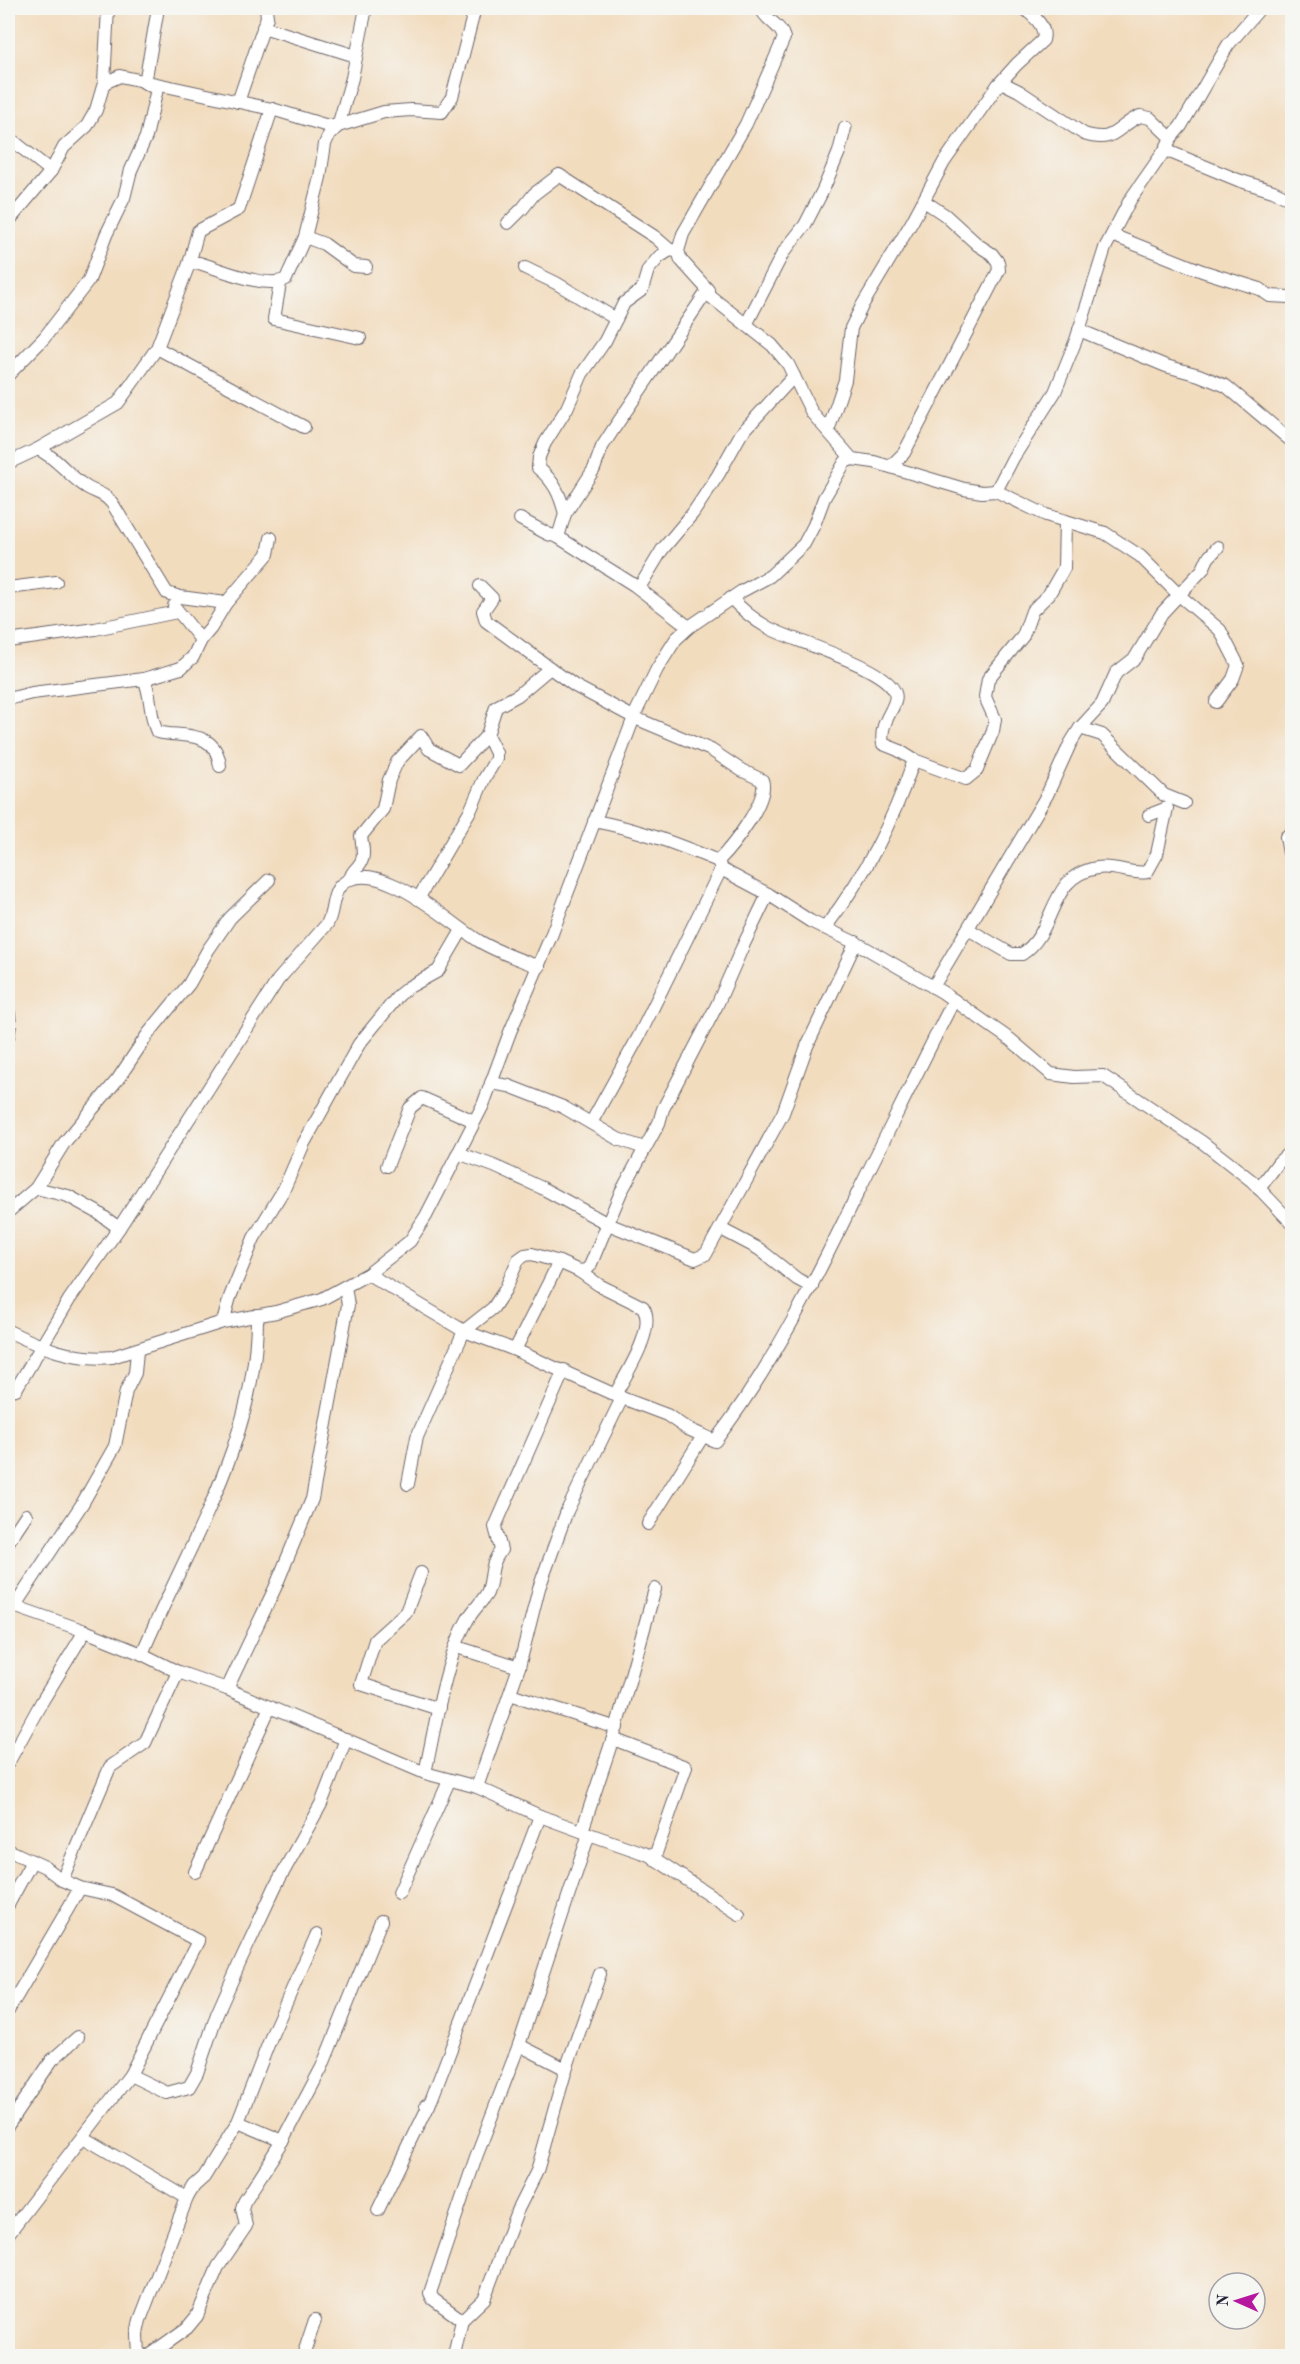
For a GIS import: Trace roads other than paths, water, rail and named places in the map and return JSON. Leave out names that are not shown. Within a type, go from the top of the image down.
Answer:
[{"type":"street","points":[[8,222],[51,171],[64,147],[91,119],[104,83],[108,8]]},
{"type":"street","points":[[145,83],[158,8]]},
{"type":"street","points":[[238,102],[267,17],[266,8]]},
{"type":"street","points":[[189,264],[199,263],[266,283],[280,283],[286,279],[305,237],[328,135],[338,126],[366,8]]},
{"type":"street","points":[[104,83],[120,76],[272,110],[328,126],[338,126],[384,112],[411,110],[442,112],[452,97],[475,8]]},
{"type":"street","points":[[565,514],[561,496],[549,477],[538,468],[539,457],[567,408],[582,374],[605,340],[624,303],[642,290],[648,270],[659,257],[674,251],[746,124],[784,38],[780,26],[763,14],[760,8]]},
{"type":"street","points":[[996,491],[1013,458],[1055,392],[1079,330],[1105,248],[1131,200],[1181,126],[1228,45],[1260,8]]},
{"type":"street","points":[[1287,8],[1293,10]]},
{"type":"street","points":[[828,431],[845,380],[852,328],[863,304],[924,201],[944,162],[998,85],[1043,40],[1045,34],[1042,27],[1028,10]]},
{"type":"street","points":[[263,27],[356,56]]},
{"type":"street","points":[[8,375],[44,338],[89,280],[106,235],[124,198],[130,170],[146,136],[157,89],[145,83]]},
{"type":"street","points":[[998,85],[1003,83],[1019,91],[1077,130],[1091,136],[1109,137],[1140,116],[1150,118],[1171,138]]},
{"type":"street","points":[[8,463],[38,449],[118,403],[157,348],[189,264],[198,231],[239,209],[272,110]]},
{"type":"street","points":[[747,323],[783,253],[805,225],[823,190],[839,152],[845,128]]},
{"type":"street","points":[[8,137],[51,171]]},
{"type":"street","points":[[1165,150],[1292,198]]},
{"type":"street","points":[[508,223],[534,194],[559,175],[674,251],[708,290],[602,447],[594,469],[565,514],[558,537]]},
{"type":"street","points":[[891,466],[904,453],[999,270],[998,262],[992,254],[978,245],[945,215],[924,201]]},
{"type":"street","points":[[1112,235],[1202,271],[1260,289],[1270,296],[1289,297]]},
{"type":"street","points":[[305,237],[324,244],[354,266],[366,267]]},
{"type":"street","points":[[525,268],[556,283],[616,319]]},
{"type":"street","points":[[280,283],[274,319],[360,338]]},
{"type":"street","points":[[706,293],[747,323],[772,345],[788,364],[812,413],[852,459]]},
{"type":"street","points":[[1079,330],[1166,366],[1199,375],[1226,386],[1290,440]]},
{"type":"street","points":[[157,348],[304,427]]},
{"type":"street","points":[[639,588],[662,550],[693,513],[712,485],[741,434],[794,376]]},
{"type":"street","points":[[38,449],[47,453],[88,488],[103,493],[112,503],[177,612],[201,640]]},
{"type":"street","points":[[8,1331],[42,1347],[93,1359],[112,1358],[223,1322],[296,1307],[322,1299],[368,1274],[410,1241],[426,1216],[491,1083],[539,967],[594,820],[657,669],[676,639],[689,627],[731,598],[770,576],[804,544],[845,462],[852,459],[891,466],[964,489],[982,492],[996,491],[1047,515],[1105,533],[1140,556],[1179,595],[1220,630],[1238,665],[1233,679],[1216,702]]},
{"type":"street","points":[[520,519],[558,537],[639,588],[689,627]]},
{"type":"street","points":[[731,598],[743,611],[767,627],[861,666],[887,680],[896,695],[895,703],[883,724],[883,744],[914,760],[936,766],[966,779],[977,770],[993,731],[995,718],[985,697],[988,679],[1023,636],[1032,611],[1049,594],[1064,568],[1065,521]]},
{"type":"street","points":[[8,699],[32,693],[144,679],[181,668],[193,657],[201,640],[226,603],[268,554],[271,538]]},
{"type":"street","points":[[933,987],[1047,795],[1070,744],[1080,728],[1102,704],[1116,673],[1135,658],[1162,613],[1203,569],[1208,558],[1218,547]]},
{"type":"street","points":[[8,588],[56,582]]},
{"type":"street","points":[[480,585],[492,598],[483,611],[486,621],[575,686],[635,718],[711,750],[741,770],[762,780],[763,792],[746,828],[719,865],[639,1036],[591,1123]]},
{"type":"street","points":[[167,593],[226,603]]},
{"type":"street","points":[[8,641],[95,629],[177,612]]},
{"type":"street","points":[[350,879],[353,870],[361,862],[363,849],[361,836],[383,809],[389,780],[397,762],[422,736],[429,749],[459,765],[487,735],[496,707],[518,695],[550,668]]},
{"type":"street","points":[[144,679],[148,689],[153,724],[157,732],[196,736],[210,744],[219,756],[220,766]]},
{"type":"street","points":[[1080,728],[1102,735],[1164,795],[1184,803]]},
{"type":"street","points":[[418,899],[471,808],[496,759],[496,753],[487,735]]},
{"type":"street","points":[[825,928],[851,894],[885,834],[914,760]]},
{"type":"street","points":[[968,929],[1011,954],[1022,954],[1032,946],[1048,919],[1062,888],[1075,875],[1096,868],[1112,867],[1139,874],[1147,872],[1157,854],[1167,808],[1149,815]]},
{"type":"street","points":[[594,820],[626,826],[651,834],[719,865],[790,910],[855,942],[954,1000],[1011,1040],[1051,1074],[1074,1077],[1103,1076],[1202,1142],[1258,1189],[1293,1223]]},
{"type":"street","points":[[1293,832],[1286,837],[1289,853],[1293,855]]},
{"type":"street","points":[[8,1390],[16,1389],[69,1300],[119,1228],[278,980],[327,924],[333,914],[335,894],[341,886],[350,879],[364,877],[391,882],[482,943],[539,967]]},
{"type":"street","points":[[8,1212],[36,1188],[64,1143],[118,1079],[148,1034],[189,984],[208,950],[230,918],[269,879]]},
{"type":"street","points":[[579,1271],[590,1266],[644,1148],[659,1123],[663,1110],[717,1005],[768,894]]},
{"type":"street","points":[[223,1322],[230,1297],[254,1238],[284,1189],[304,1143],[359,1044],[399,996],[409,987],[438,971],[462,930]]},
{"type":"street","points":[[458,1153],[494,1166],[608,1224],[695,1259],[706,1254],[783,1113],[807,1046],[855,942]]},
{"type":"street","points":[[368,1274],[464,1331],[564,1370],[619,1396],[667,1415],[715,1441],[734,1417],[771,1359],[812,1287],[954,1000]]},
{"type":"street","points":[[8,1037],[9,1014]]},
{"type":"street","points":[[491,1083],[509,1086],[554,1103],[618,1139],[644,1148]]},
{"type":"street","points":[[387,1166],[410,1108],[422,1098],[474,1121]]},
{"type":"street","points":[[1258,1189],[1278,1163],[1293,1150]]},
{"type":"street","points":[[36,1188],[68,1196],[97,1212],[119,1228]]},
{"type":"street","points":[[721,1229],[759,1249],[797,1279],[812,1287]]},
{"type":"street","points":[[408,1484],[417,1437],[464,1331],[493,1308],[505,1290],[518,1260],[525,1255],[532,1254],[559,1262],[643,1307],[647,1313],[646,1333],[567,1511],[539,1588],[519,1667],[477,1787]]},
{"type":"street","points":[[515,1350],[559,1262]]},
{"type":"street","points":[[227,1689],[275,1588],[312,1499],[348,1305],[345,1287]]},
{"type":"street","points":[[142,1654],[160,1611],[203,1526],[229,1465],[252,1381],[257,1315]]},
{"type":"street","points":[[137,1351],[135,1373],[126,1391],[115,1446],[82,1504],[11,1605],[142,1654],[178,1672],[227,1689],[425,1773],[477,1787],[540,1816],[654,1859],[739,1914]]},
{"type":"street","points":[[425,1773],[456,1647],[468,1618],[487,1593],[493,1561],[501,1550],[495,1527],[564,1370]]},
{"type":"street","points":[[648,1524],[703,1436]]},
{"type":"street","points":[[8,1542],[26,1515]]},
{"type":"street","points":[[421,1574],[406,1612],[375,1640],[361,1684],[439,1709]]},
{"type":"street","points":[[462,2320],[433,2299],[430,2293],[476,2157],[519,2044],[585,1833],[656,1589]]},
{"type":"street","points":[[8,1763],[85,1631]]},
{"type":"street","points":[[456,1647],[519,1667]]},
{"type":"street","points":[[62,1880],[110,1767],[145,1743],[178,1672]]},
{"type":"street","points":[[510,1694],[615,1733],[686,1767],[654,1859]]},
{"type":"street","points":[[195,1872],[270,1707]]},
{"type":"street","points":[[130,2075],[167,2092],[189,2087],[197,2073],[236,1972],[276,1885],[321,1804],[346,1739]]},
{"type":"street","points":[[399,1893],[448,1781]]},
{"type":"street","points":[[378,2210],[428,2105],[540,1816]]},
{"type":"street","points":[[8,1850],[45,1867],[62,1880],[80,1888],[112,1895],[198,1941],[130,2075],[8,2234]]},
{"type":"street","points":[[8,1905],[32,1861]]},
{"type":"street","points":[[8,2011],[80,1888]]},
{"type":"street","points":[[148,2356],[187,2328],[197,2316],[218,2267],[246,2226],[242,2208],[244,2202],[283,2141],[322,2067],[381,1921]]},
{"type":"street","points":[[138,2356],[137,2334],[140,2320],[187,2198],[194,2186],[204,2177],[238,2122],[273,2032],[317,1934]]},
{"type":"street","points":[[454,2356],[462,2320],[484,2300],[517,2211],[537,2171],[566,2068],[600,1974]]},
{"type":"street","points":[[8,2125],[51,2060],[78,2037]]},
{"type":"street","points":[[519,2044],[566,2068]]},
{"type":"street","points":[[238,2122],[283,2141]]},
{"type":"street","points":[[82,2137],[187,2198]]},
{"type":"street","points":[[303,2356],[315,2320]]}]
